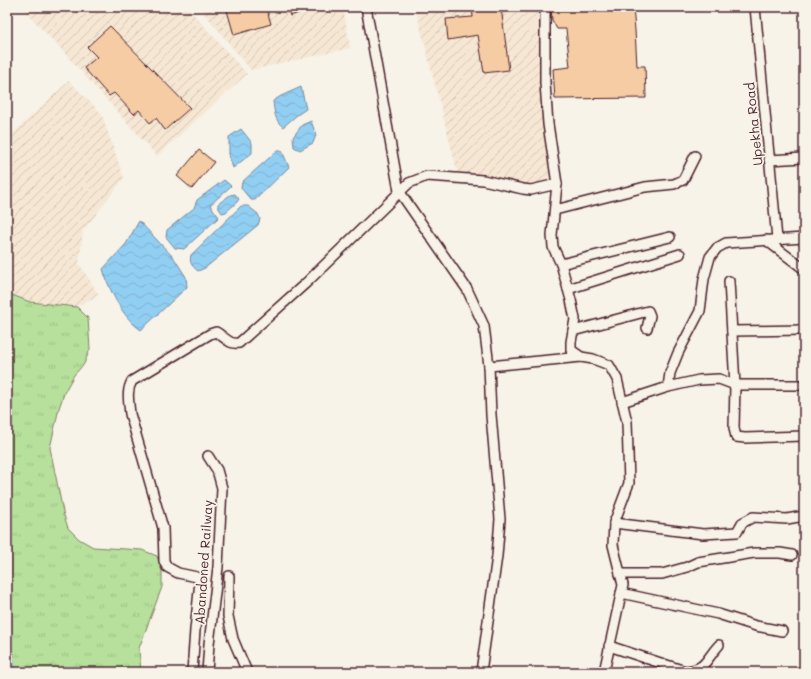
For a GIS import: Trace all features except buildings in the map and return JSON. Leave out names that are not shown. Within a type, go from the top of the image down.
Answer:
[{"type":"street","points":[[366,7],[399,191],[467,289],[484,326],[500,519],[497,556],[481,672]]},
{"type":"street","points":[[545,7],[545,83],[548,124],[557,184],[552,234],[553,247],[561,264],[575,319],[571,350],[581,357]]},
{"type":"street","name":"Upekha Road","points":[[754,7],[777,239]]},
{"type":"street","points":[[554,210],[645,187],[674,184],[683,180],[695,156]]},
{"type":"street","points":[[769,160],[804,158]]},
{"type":"street","points":[[192,672],[194,630],[200,581],[197,577],[178,573],[167,567],[164,562],[163,528],[130,414],[128,395],[129,386],[132,381],[210,334],[216,332],[224,336],[230,343],[240,343],[306,283],[399,191],[409,183],[427,176],[483,180],[523,190],[531,190],[557,184]]},
{"type":"street","points":[[561,264],[670,237]]},
{"type":"street","points":[[668,387],[670,373],[678,353],[700,311],[704,279],[710,257],[716,248],[726,243],[804,238]]},
{"type":"street","points":[[766,240],[804,269]]},
{"type":"street","points":[[568,289],[680,254]]},
{"type":"street","points":[[729,281],[735,385],[734,428],[736,436],[745,438],[804,436]]},
{"type":"street","points":[[573,331],[648,311],[650,316],[647,328]]},
{"type":"street","points":[[732,331],[804,330]]},
{"type":"street","points":[[488,366],[581,357],[593,359],[609,365],[617,379],[627,422],[629,483],[614,523],[613,545],[623,585],[604,672]]},
{"type":"street","points":[[622,402],[668,387],[699,380],[719,379],[735,385],[804,385]]},
{"type":"street","name":"Abandoned Railway","points":[[207,672],[218,567],[222,488],[217,470],[208,456]]},
{"type":"street","points":[[614,523],[703,534],[738,532],[742,522],[753,518],[787,519],[804,516]]},
{"type":"street","points":[[620,574],[662,574],[687,568],[698,562],[754,553],[780,553],[792,555]]},
{"type":"street","points":[[229,576],[228,616],[233,639],[247,672]]},
{"type":"street","points":[[621,593],[718,614],[756,626],[782,631]]},
{"type":"street","points":[[609,646],[684,670],[696,670],[703,666],[719,645]]},
{"type":"shaded area","points":[[21,7],[187,7],[247,74],[157,156]]},
{"type":"shaded area","points":[[199,7],[343,7],[350,48],[251,70]]},
{"type":"shaded area","points":[[415,7],[539,7],[544,80],[556,181],[524,187],[492,177],[459,178]]},
{"type":"shaded area","points":[[69,81],[101,113],[124,178],[83,231],[79,264],[99,295],[47,322],[7,302],[7,139]]},
{"type":"green space","points":[[7,293],[30,302],[77,307],[88,318],[90,349],[84,364],[74,375],[65,391],[59,408],[50,448],[63,512],[68,528],[79,539],[93,547],[142,550],[157,556],[162,571],[162,587],[139,648],[141,672],[7,672]]},
{"type":"water","points":[[301,87],[306,109],[283,127],[280,125],[274,112],[273,101]]},
{"type":"water","points":[[311,121],[316,135],[313,143],[300,150],[294,147],[293,137],[302,125]]},
{"type":"water","points":[[241,129],[252,143],[252,153],[233,168],[229,156],[229,137]]},
{"type":"water","points":[[277,151],[282,151],[289,167],[255,200],[251,200],[241,188],[242,182]]},
{"type":"water","points":[[224,180],[231,186],[210,205],[219,217],[184,249],[175,248],[166,237],[167,230],[194,208],[197,200]]},
{"type":"water","points":[[235,194],[239,199],[237,202],[226,212],[222,213],[218,207],[218,204],[230,195]]},
{"type":"water","points":[[241,206],[248,206],[258,214],[260,219],[258,225],[205,268],[198,271],[194,268],[190,260],[191,255]]},
{"type":"water","points":[[139,221],[174,258],[186,277],[187,287],[141,330],[128,318],[118,303],[109,286],[103,269],[126,244]]},
{"type":"waterway","points":[[7,661],[10,672]]}]
